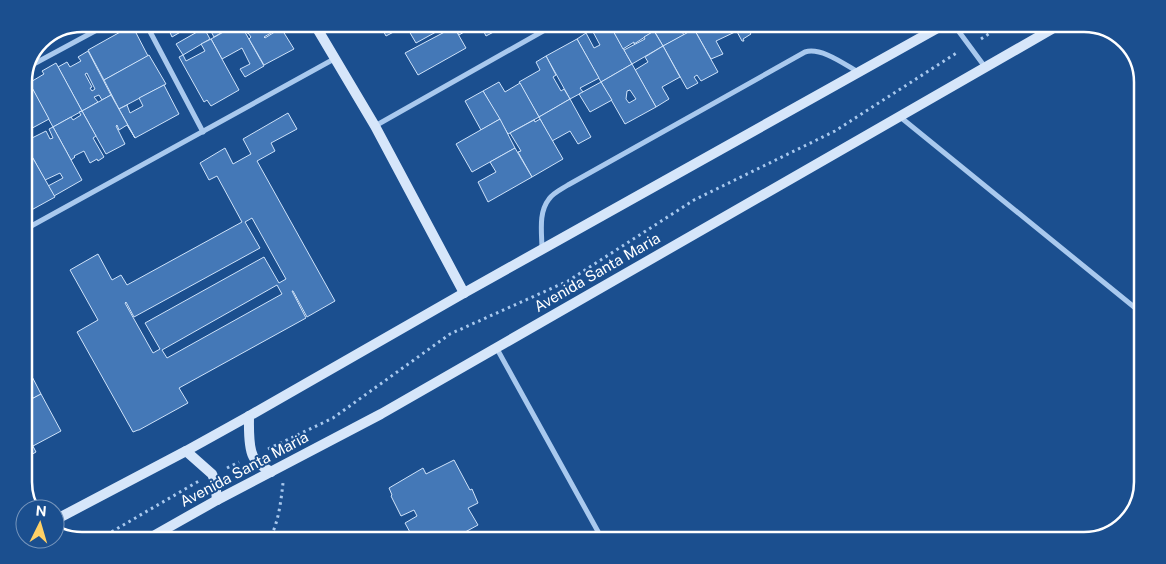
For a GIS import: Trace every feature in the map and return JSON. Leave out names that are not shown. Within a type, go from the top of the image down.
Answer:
[{"type":"main road","points":[[319,32],[375,126],[464,293]]},
{"type":"main road","points":[[65,515],[249,416],[464,293],[931,32]]},
{"type":"main road","name":"Avenida Santa Maria","points":[[159,532],[381,414],[1047,32]]},
{"type":"main road","points":[[249,416],[250,444],[253,456],[259,464],[271,472]]},
{"type":"main road","points":[[186,451],[212,474],[216,481],[217,500]]},
{"type":"street","points":[[37,62],[93,32]]},
{"type":"street","points":[[150,32],[203,132]]},
{"type":"street","points":[[375,126],[541,32]]},
{"type":"street","points":[[959,32],[985,67]]},
{"type":"street","points":[[542,250],[542,218],[544,209],[550,198],[568,184],[810,50],[820,51],[859,72]]},
{"type":"street","points":[[33,225],[334,59]]},
{"type":"street","points":[[899,116],[1134,307]]},
{"type":"street","points":[[496,347],[598,532]]},
{"type":"path","points":[[111,532],[212,474],[333,418],[450,334],[568,281],[694,200],[835,131],[991,32]]},
{"type":"path","points":[[273,532],[280,505],[286,464]]},
{"type":"building","points":[[120,32],[136,32],[148,56],[104,80],[88,50]]},
{"type":"building","points":[[170,32],[180,32],[172,37]]},
{"type":"building","points":[[197,32],[206,32],[210,39],[183,55],[176,44]]},
{"type":"building","points":[[211,32],[223,32],[214,37]]},
{"type":"building","points":[[224,32],[245,32],[264,66],[245,77],[240,69],[250,64],[242,48],[222,59],[211,39]]},
{"type":"building","points":[[272,32],[265,38],[275,32],[283,32],[294,49],[264,65],[249,39],[251,37],[247,33]]},
{"type":"building","points":[[384,32],[394,32],[386,36]]},
{"type":"building","points":[[410,32],[436,32],[416,43]]},
{"type":"building","points":[[445,32],[457,32],[466,48],[418,75],[405,53]]},
{"type":"building","points":[[484,32],[494,32],[486,36]]},
{"type":"building","points":[[593,32],[614,32],[632,64],[601,82],[577,39],[586,33],[594,48],[600,45]]},
{"type":"building","points":[[614,32],[652,32],[634,44],[634,42],[623,49]]},
{"type":"building","points":[[655,32],[682,32],[684,35],[663,46]]},
{"type":"building","points":[[655,32],[663,46],[632,64],[624,50],[645,39],[644,37]]},
{"type":"building","points":[[689,32],[696,32],[718,72],[701,81],[697,75],[694,77],[698,83],[687,89],[663,46]]},
{"type":"building","points":[[696,32],[735,32],[716,41],[723,54],[711,59]]},
{"type":"building","points":[[737,32],[750,32],[751,34],[742,41]]},
{"type":"building","points":[[211,39],[239,90],[211,106],[207,100],[204,102],[179,57],[183,55],[186,61],[205,51],[201,44]]},
{"type":"building","points":[[577,39],[599,78],[580,88],[583,92],[570,99],[546,56]]},
{"type":"building","points":[[663,46],[680,77],[662,87],[669,99],[656,107],[635,70],[648,62],[645,57]]},
{"type":"building","points":[[88,51],[111,95],[102,100],[99,95],[94,97],[98,102],[82,111],[58,67],[67,62],[70,67],[81,61],[78,57]],"holes":[[[87,73],[95,89],[92,91],[90,88],[92,87],[85,74]]]},
{"type":"building","points":[[149,55],[166,84],[119,109],[104,80]]},
{"type":"building","points":[[546,56],[556,75],[553,77],[561,91],[564,89],[570,99],[539,117],[519,82],[540,70],[536,62]]},
{"type":"building","points":[[56,63],[82,111],[53,127],[33,90],[33,81],[44,74],[42,71]]},
{"type":"building","points":[[632,64],[656,107],[625,124],[601,82]],"holes":[[[630,90],[636,99],[629,103],[626,99],[627,91]]]},
{"type":"building","points":[[499,82],[505,92],[520,83],[539,117],[508,134],[483,91]]},
{"type":"building","points":[[601,82],[612,100],[590,112],[579,94]]},
{"type":"building","points":[[164,85],[179,114],[135,138],[119,109],[127,105],[130,113],[143,106],[139,98]]},
{"type":"building","points":[[33,89],[49,119],[33,128]]},
{"type":"building","points":[[483,91],[500,119],[481,130],[465,101]]},
{"type":"building","points":[[111,95],[135,138],[127,125],[119,130],[117,125],[116,126],[125,144],[106,154],[82,111]]},
{"type":"building","points":[[570,99],[591,137],[578,144],[570,131],[552,141],[539,117]]},
{"type":"building","points":[[82,111],[96,136],[93,138],[104,157],[90,163],[84,151],[74,156],[71,160],[53,127],[71,117],[73,120],[81,115],[79,112]]},
{"type":"building","points":[[288,113],[297,129],[271,143],[275,151],[257,161],[335,301],[307,317],[292,291],[306,318],[179,388],[188,403],[133,432],[77,332],[98,320],[70,270],[98,254],[112,280],[121,275],[127,285],[242,222],[217,176],[209,180],[200,163],[225,148],[233,164],[251,154],[243,139]],"holes":[[[252,218],[286,279],[279,283],[264,257],[145,323],[160,349],[153,353],[125,303],[134,317],[260,248],[245,222]],[[277,285],[282,294],[167,358],[162,350]]]},
{"type":"building","points":[[500,119],[515,148],[472,172],[456,144]]},
{"type":"building","points":[[540,119],[563,159],[532,177],[518,152],[521,151],[510,133],[534,120],[535,122]]},
{"type":"building","points":[[53,127],[82,180],[54,196],[48,186],[63,178],[60,173],[45,180],[33,158],[33,138],[46,131],[50,139],[53,138],[49,129]]},
{"type":"building","points":[[515,148],[532,177],[488,202],[478,182],[496,172],[490,162]]},
{"type":"building","points":[[33,158],[55,197],[33,209]]},
{"type":"building","points":[[33,378],[41,394],[33,398]]},
{"type":"building","points":[[41,394],[61,431],[33,446],[33,398]]},
{"type":"building","points":[[454,460],[470,490],[472,489],[478,503],[468,508],[478,525],[465,532],[410,532],[405,523],[417,516],[414,510],[401,516],[389,488],[423,468],[426,474]]}]
